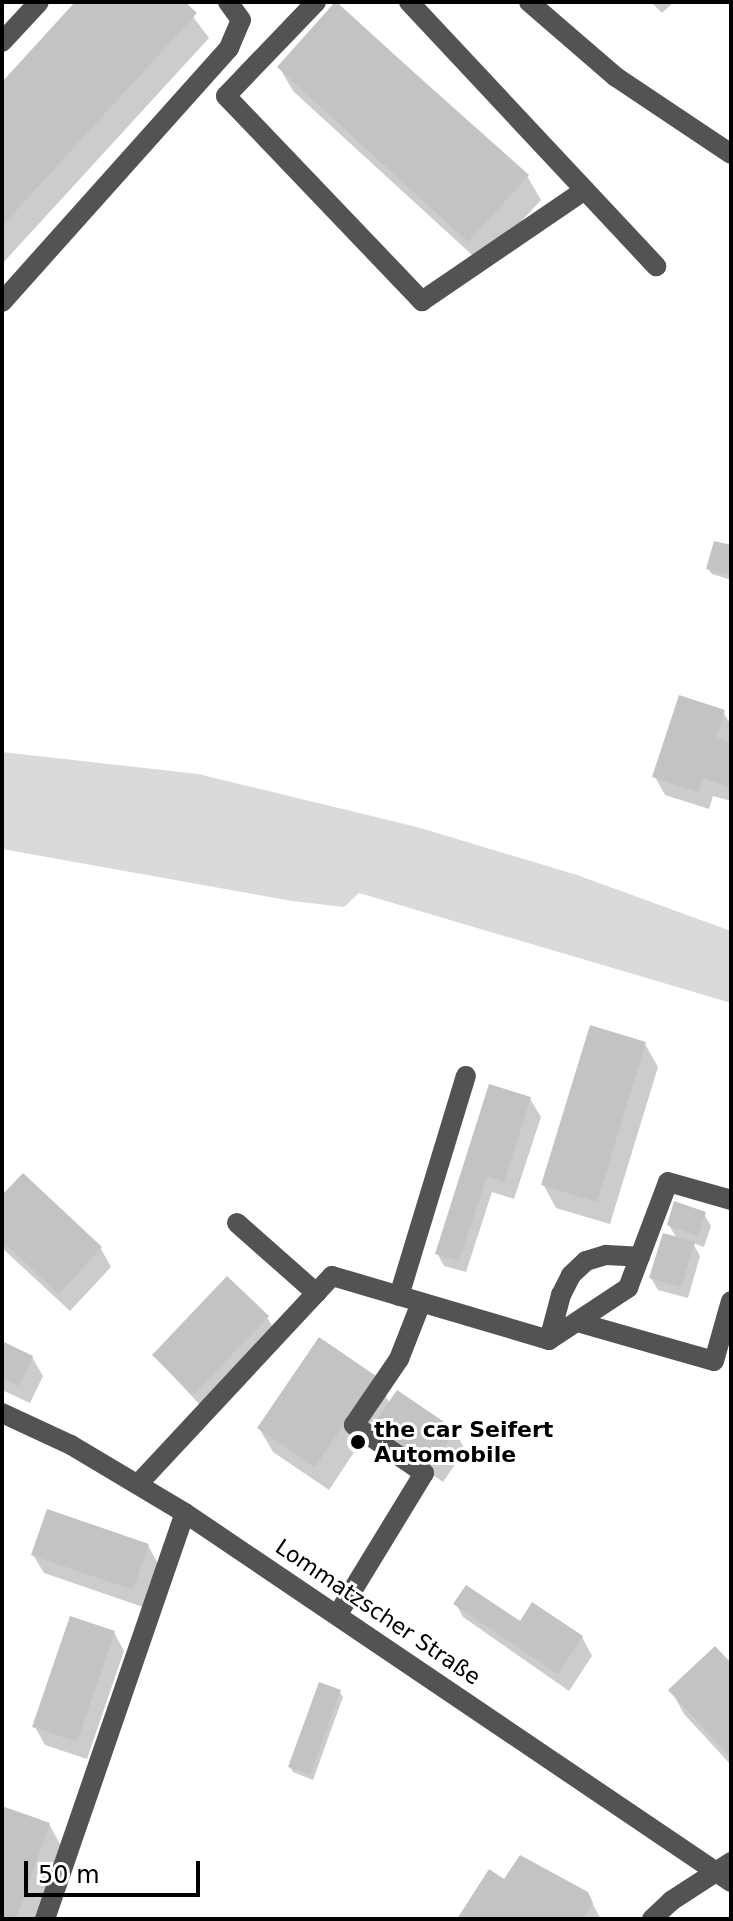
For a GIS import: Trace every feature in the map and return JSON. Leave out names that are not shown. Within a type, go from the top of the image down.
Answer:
[{"type":"street","points":[[2,42],[39,2]]},
{"type":"street","points":[[2,302],[229,48],[241,20],[228,2]]},
{"type":"street","points":[[316,2],[226,96],[422,301],[585,190]]},
{"type":"street","points":[[409,2],[656,266]]},
{"type":"street","points":[[529,2],[616,77],[731,154]]},
{"type":"street","points":[[399,1296],[466,1076]]},
{"type":"street","points":[[139,1483],[332,1276],[549,1340],[628,1288],[668,1182],[731,1200]]},
{"type":"street","points":[[237,1223],[316,1293]]},
{"type":"street","points":[[549,1340],[561,1295],[578,1268],[606,1255],[640,1257]]},
{"type":"street","points":[[577,1322],[714,1361],[731,1301]]},
{"type":"street","points":[[338,1614],[424,1473],[354,1425],[399,1359],[421,1303]]},
{"type":"street","name":"Lommatzscher Straße","points":[[2,1414],[139,1483],[726,1872]]},
{"type":"street","points":[[45,1919],[185,1513]]},
{"type":"street","points":[[652,1919],[726,1872]]},
{"type":"shaded area","points":[[2,752],[198,774],[417,827],[577,875],[731,931],[731,1003],[359,893],[344,907],[292,901],[2,849]]},
{"type":"building","points":[[75,2],[185,2],[197,13],[2,226],[2,82]]},
{"type":"building","points":[[335,2],[529,175],[468,242],[277,67]]},
{"type":"building","points":[[714,541],[731,545],[731,575],[706,569]]},
{"type":"building","points":[[679,695],[725,710],[716,738],[731,743],[731,787],[703,778],[698,792],[652,777]]},
{"type":"building","points":[[590,1025],[646,1042],[597,1202],[541,1185]]},
{"type":"building","points":[[489,1084],[531,1097],[504,1182],[487,1176],[459,1261],[435,1254]]},
{"type":"building","points":[[23,1173],[102,1247],[59,1294],[2,1241],[2,1195]]},
{"type":"building","points":[[674,1201],[706,1212],[698,1236],[667,1225]]},
{"type":"building","points":[[663,1233],[695,1242],[681,1287],[649,1278]]},
{"type":"building","points":[[227,1276],[269,1316],[193,1395],[152,1355]]},
{"type":"building","points":[[319,1337],[376,1376],[315,1467],[257,1428]]},
{"type":"building","points":[[2,1341],[33,1356],[19,1386],[2,1378]]},
{"type":"building","points":[[397,1390],[456,1430],[432,1465],[373,1425]]},
{"type":"building","points":[[47,1509],[149,1544],[133,1590],[31,1555]]},
{"type":"building","points":[[466,1585],[520,1621],[532,1602],[583,1636],[558,1674],[453,1604]]},
{"type":"building","points":[[70,1616],[115,1631],[77,1742],[32,1727]]},
{"type":"building","points":[[715,1646],[731,1663],[731,1758],[668,1690]]},
{"type":"building","points":[[319,1682],[341,1690],[310,1775],[288,1767]]},
{"type":"building","points":[[2,1806],[50,1823],[16,1919],[2,1919]]},
{"type":"building","points":[[520,1855],[588,1892],[593,1903],[582,1919],[457,1919],[489,1869],[504,1879]]},
{"type":"place","name":"the car Seifert Automobile","points":[[358,1442]]}]
